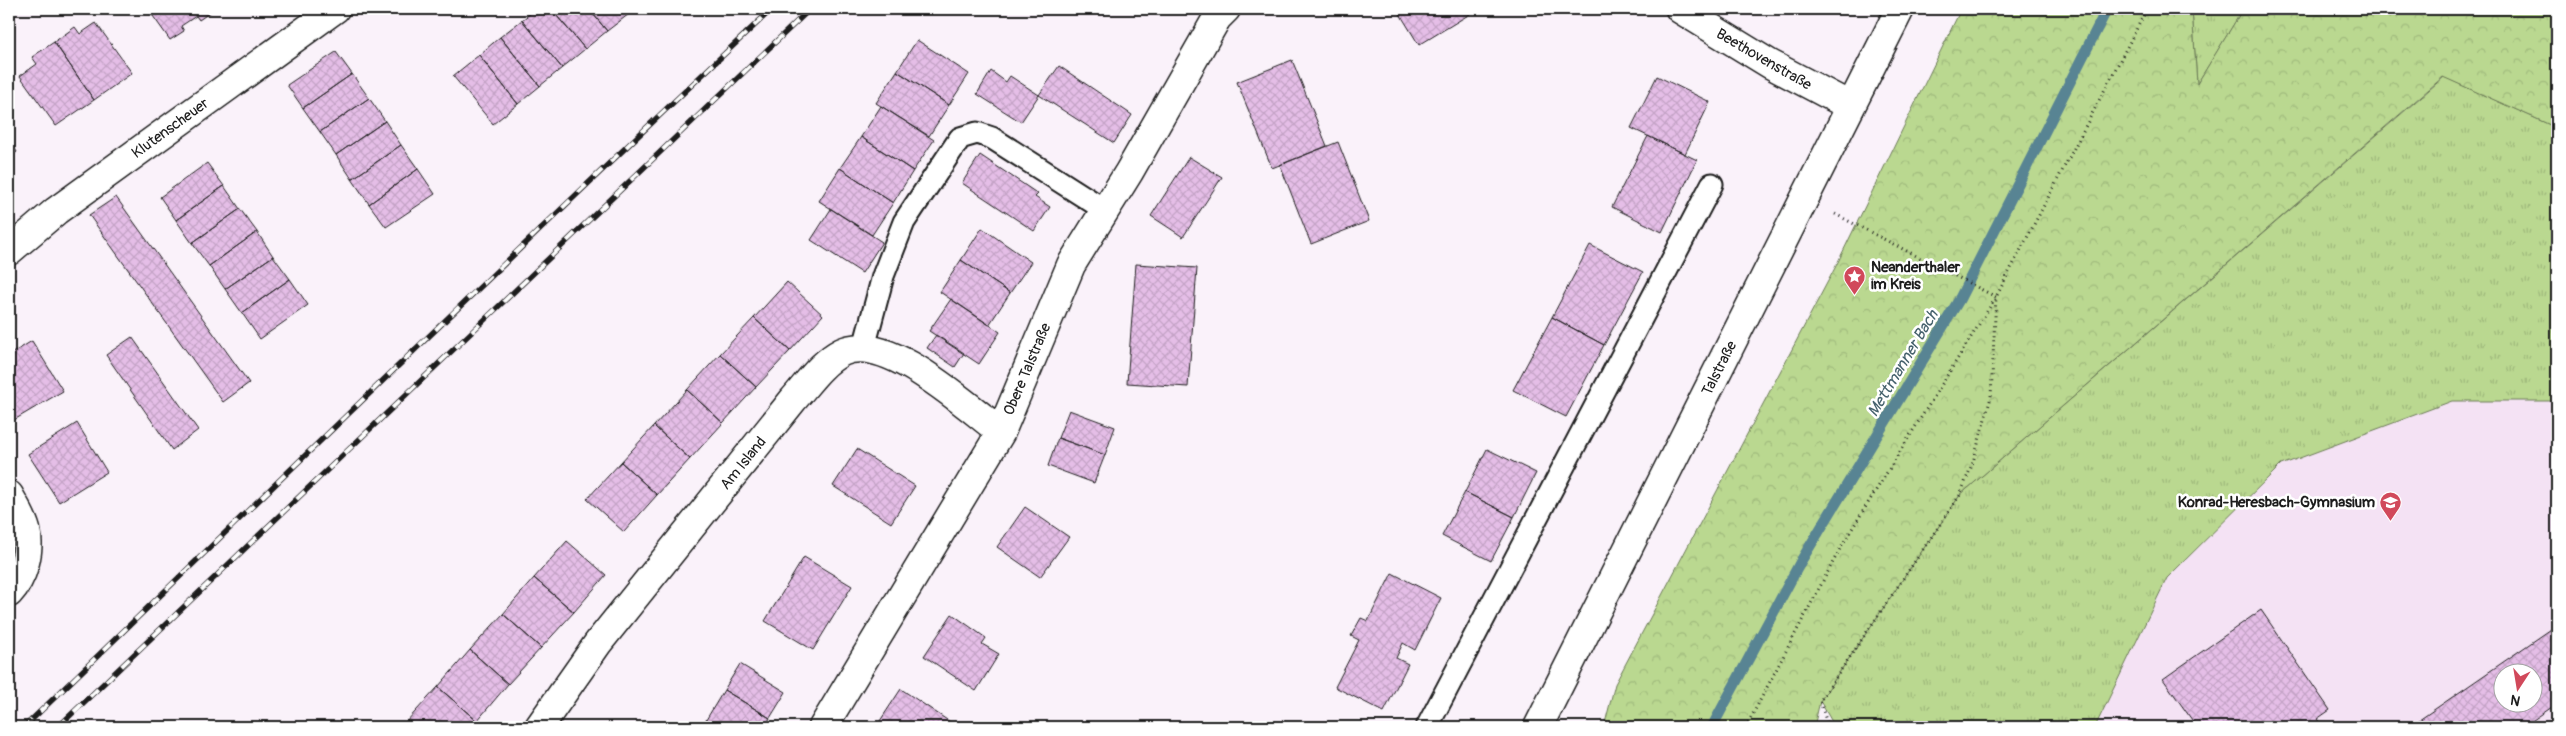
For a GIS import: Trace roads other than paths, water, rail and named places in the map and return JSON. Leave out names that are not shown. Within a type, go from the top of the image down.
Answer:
[{"type":"street","name":"Klutenscheuer","points":[[9,251],[56,212],[335,9]]},
{"type":"street","name":"Obere Talstraße","points":[[823,727],[1001,432],[1070,265],[1105,210],[1217,18],[1226,9]]},
{"type":"street","name":"Beethovenstraße","points":[[1680,9],[1770,64],[1850,106]]},
{"type":"street","name":"Talstraße","points":[[1538,727],[1803,198],[1900,9]]},
{"type":"street","points":[[864,347],[885,352],[915,368],[1001,432]]},
{"type":"street","name":"Am Island","points":[[538,727],[598,643],[793,400],[826,362],[844,351],[864,347]]},
{"type":"street","points":[[9,495],[26,530],[28,544],[21,575],[9,593]]},
{"type":"lane","points":[[864,347],[884,276],[904,222],[960,138],[977,133],[992,138],[1105,210]]},
{"type":"lane","points":[[1427,727],[1712,184]]},
{"type":"waterway","name":"Mettmanner Bach","points":[[1712,727],[1801,561],[1959,300],[2107,9]]},
{"type":"railway","points":[[24,727],[490,277],[772,9]]},
{"type":"railway","points":[[58,727],[810,9]]},
{"type":"place","name":"Neanderthaler im Kreis","points":[[1855,295]]},
{"type":"place","name":"Konrad-Heresbach-Gymnasium","points":[[2391,521]]}]
